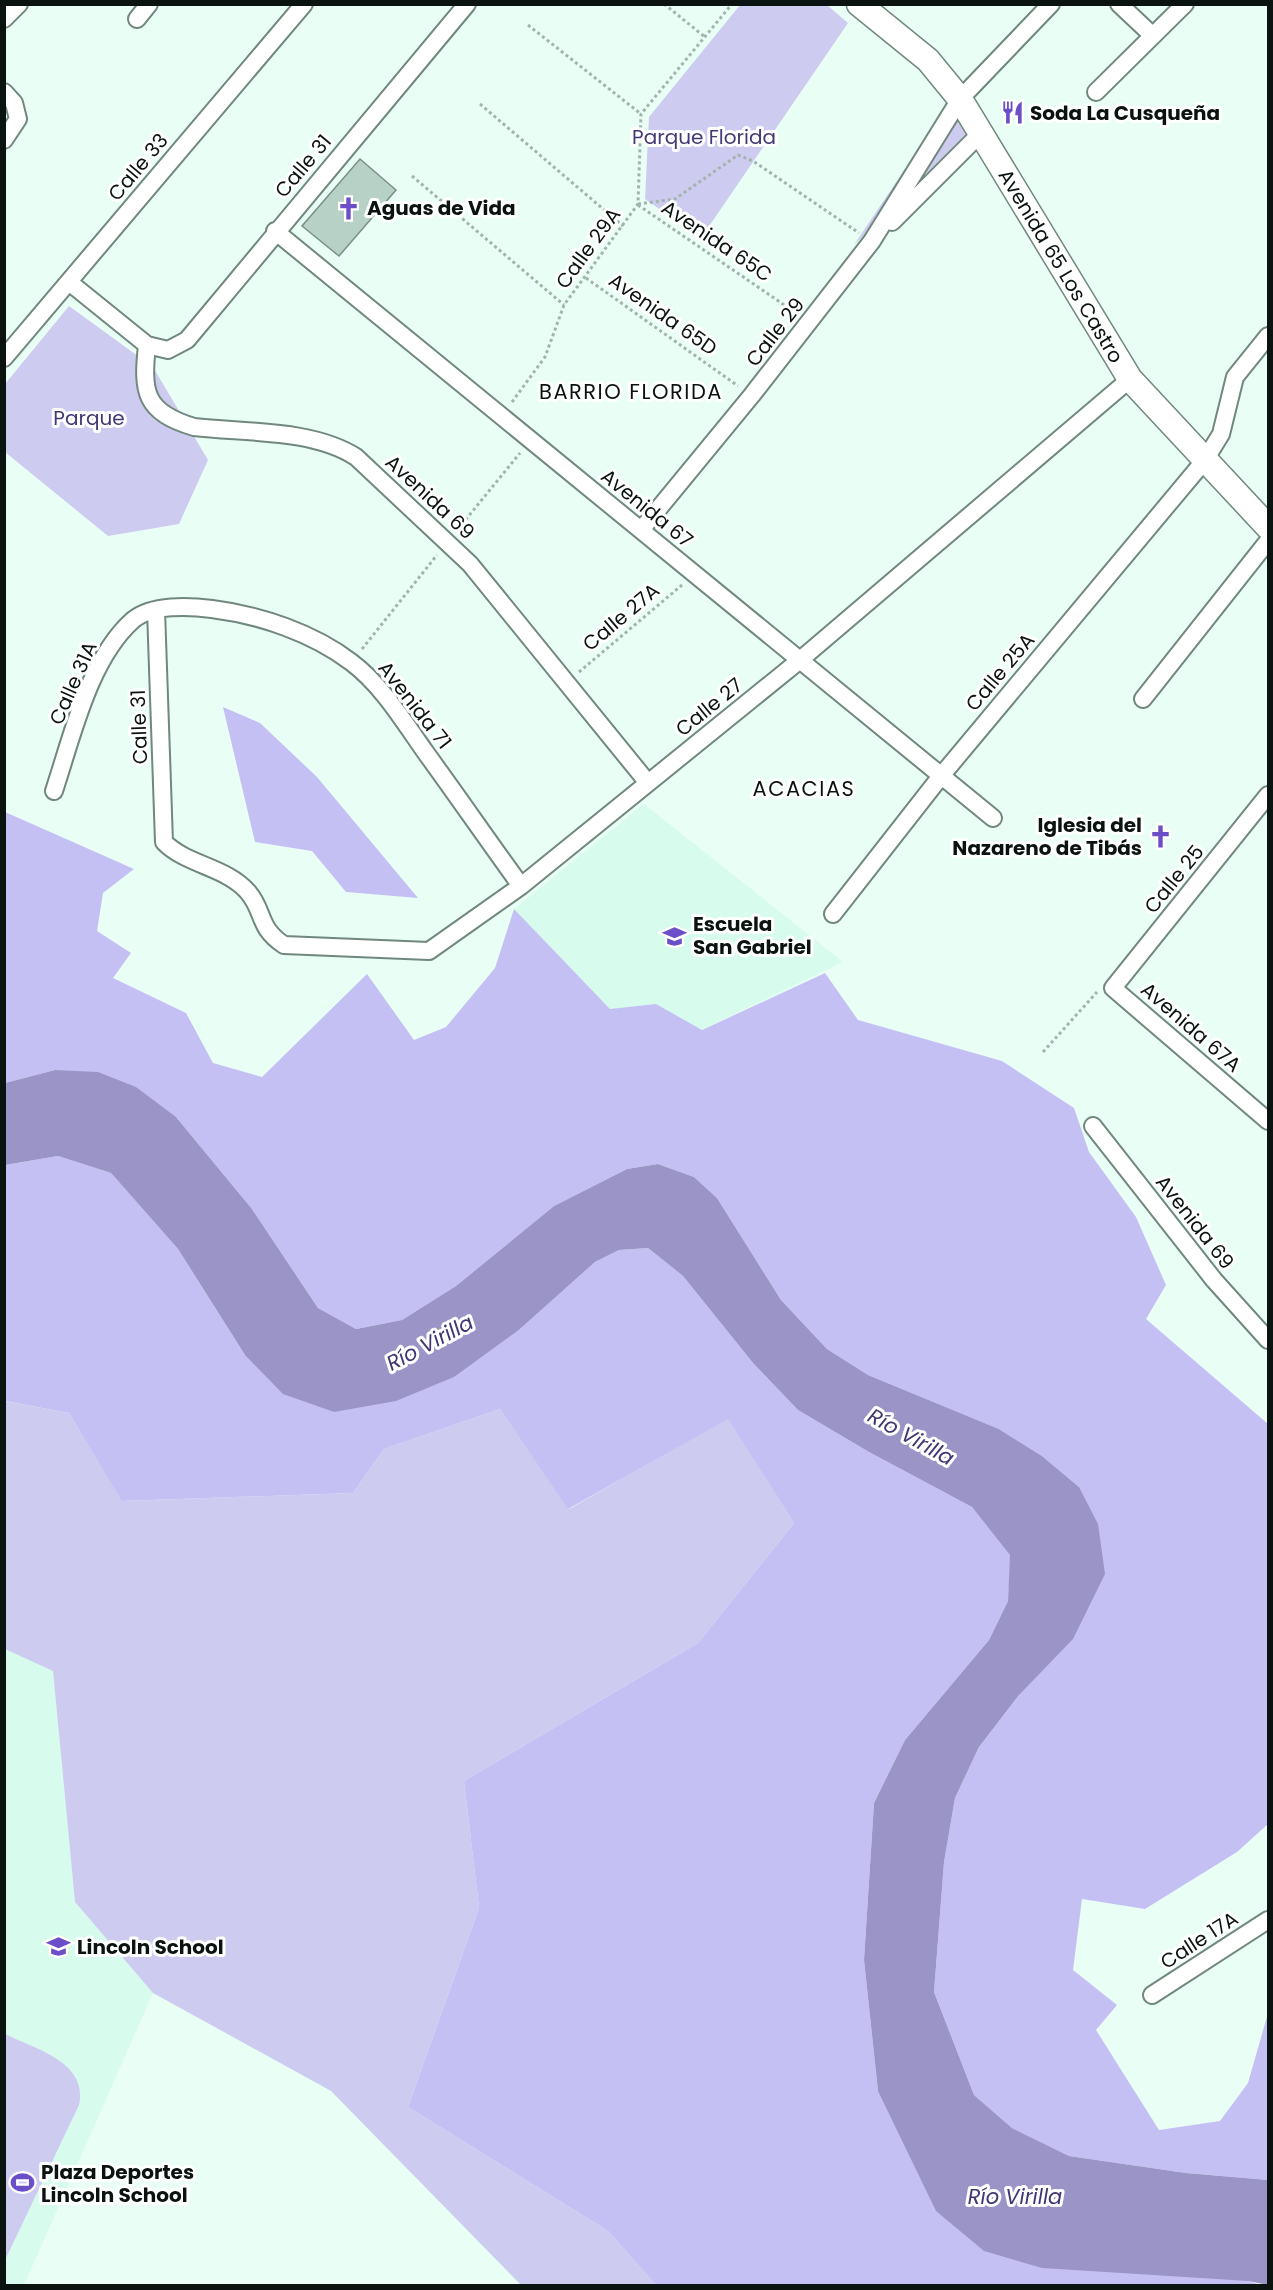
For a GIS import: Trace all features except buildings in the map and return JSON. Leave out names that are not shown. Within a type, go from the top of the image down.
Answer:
[{"type":"street","points":[[4,19],[19,4]]},
{"type":"street","points":[[137,19],[149,4]]},
{"type":"street","name":"Calle 33","points":[[4,358],[304,4]]},
{"type":"street","name":"Calle 31","points":[[147,345],[168,350],[187,340],[467,4]]},
{"type":"street","name":"Avenida 65 Los Castro","points":[[859,4],[928,60],[960,99],[1130,380],[1269,527]]},
{"type":"street","name":"Calle 29","points":[[641,530],[752,395],[872,241],[960,99],[1051,4]]},
{"type":"street","points":[[1119,4],[1152,35]]},
{"type":"street","points":[[1096,92],[1185,4]]},
{"type":"street","points":[[4,92],[14,103],[18,119],[4,140]]},
{"type":"street","name":"Calle 29","points":[[872,241],[981,133]]},
{"type":"street","name":"Avenida 67","points":[[276,231],[993,818]]},
{"type":"street","points":[[69,282],[147,345]]},
{"type":"street","name":"Calle 25A","points":[[833,914],[941,776],[1205,460],[1221,434],[1235,376],[1269,336]]},
{"type":"street","name":"Avenida 69","points":[[147,345],[144,387],[156,408],[176,422],[194,427],[318,439],[339,446],[356,457],[470,564],[648,783]]},
{"type":"street","name":"Calle 27","points":[[269,935],[284,945],[429,951],[521,886],[800,660],[1130,380]]},
{"type":"street","points":[[1143,699],[1269,541]]},
{"type":"street","name":"Avenida 71","points":[[156,610],[192,606],[240,612],[284,627],[330,647],[352,662],[371,679],[406,725],[521,886]]},
{"type":"street","name":"Calle 31","points":[[156,610],[164,842],[173,852],[234,881],[248,892],[269,935]]},
{"type":"street","name":"Calle 31A","points":[[54,791],[84,700],[108,648],[135,618],[156,610]]},
{"type":"street","name":"Calle 25","points":[[1113,988],[1269,795]]},
{"type":"street","name":"Avenida 67A","points":[[1113,988],[1269,1122]]},
{"type":"street","name":"Avenida 69","points":[[1093,1126],[1214,1280],[1269,1340]]},
{"type":"street","name":"Calle 17A","points":[[1152,1995],[1269,1920]]},
{"type":"path","points":[[664,4],[705,37]]},
{"type":"path","points":[[528,25],[641,114],[732,4]]},
{"type":"path","points":[[480,104],[623,226]]},
{"type":"path","name":"Calle 29A","points":[[501,416],[545,357],[564,305],[638,204],[641,114]]},
{"type":"path","points":[[638,204],[675,199],[738,155],[753,161],[872,241]]},
{"type":"path","points":[[412,176],[564,305]]},
{"type":"path","name":"Avenida 65C","points":[[638,204],[810,322]]},
{"type":"path","name":"Avenida 65D","points":[[586,278],[752,395]]},
{"type":"path","name":"Calle 27A","points":[[566,682],[695,574]]},
{"type":"path","points":[[1042,1052],[1099,990],[1113,988]]},
{"type":"shaded area","points":[[223,707],[260,723],[317,777],[418,898],[346,892],[312,851],[255,842]]},
{"type":"shaded area","name":"Escuela San Gabriel","points":[[644,804],[843,962],[701,1030],[656,1005],[610,1009],[514,909]]},
{"type":"shaded area","points":[[5,812],[134,869],[103,893],[97,931],[131,953],[113,978],[186,1013],[213,1063],[262,1077],[367,974],[414,1040],[446,1027],[495,968],[514,909],[610,1009],[656,1004],[702,1030],[825,973],[858,1020],[1002,1061],[1074,1108],[1089,1152],[1136,1217],[1166,1285],[1146,1319],[1268,1424],[1268,1824],[1237,1852],[1145,1909],[1082,1899],[1073,1970],[1117,2005],[1096,2030],[1159,2130],[1220,2121],[1248,2083],[1268,2013],[1268,2180],[1186,2173],[1069,2156],[1012,2128],[974,2095],[934,1992],[944,1862],[955,1798],[979,1747],[1019,1695],[1079,1487],[1042,1456],[999,1429],[868,1375],[827,1349],[781,1300],[717,1198],[694,1177],[658,1164],[627,1169],[554,1206],[456,1286],[402,1320],[356,1329],[318,1308],[252,1209],[176,1117],[55,1070],[5,1083]]},
{"type":"shaded area","points":[[58,1156],[111,1173],[178,1249],[245,1355],[520,1329],[595,1262],[619,1250],[648,1248],[683,1276],[753,1363],[798,1410],[869,1452],[972,1507],[1011,1555],[1008,1601],[989,1640],[905,1740],[874,1803],[864,1960],[878,2091],[1248,2281],[1261,2285],[656,2285],[608,2231],[408,2107],[479,1908],[464,1781],[698,1643],[794,1523],[728,1419],[568,1509],[500,1409],[384,1449],[353,1493],[122,1501],[69,1413],[5,1401],[5,1165]]},
{"type":"shaded area","name":"Lincoln School","points":[[5,1649],[53,1670],[75,1902],[153,1993],[24,2285],[5,2286]]},
{"type":"green space","name":"Parque Florida","points":[[740,5],[827,5],[848,23],[701,238],[645,199],[649,117]]},
{"type":"green space","points":[[949,103],[967,133],[854,245]]},
{"type":"green space","name":"Parque","points":[[69,306],[153,367],[208,460],[179,524],[108,536],[5,452],[5,384]]},
{"type":"green space","points":[[4,1401],[69,1413],[123,1501],[353,1493],[384,1449],[500,1409],[569,1509],[728,1418],[794,1523],[698,1643],[464,1781],[479,1908],[408,2107],[608,2231],[656,2285],[521,2285],[331,2091],[153,1993],[75,1902],[53,1671],[5,1649]]},
{"type":"green space","name":"Plaza Deportes Lincoln School","points":[[5,2034],[57,2059],[76,2078],[80,2090],[79,2105],[5,2260]]},
{"type":"water","name":"Río Virilla","points":[[55,1070],[98,1072],[136,1087],[176,1117],[252,1209],[318,1308],[356,1329],[402,1320],[456,1286],[554,1206],[627,1169],[658,1164],[694,1177],[717,1198],[781,1300],[827,1349],[868,1375],[999,1429],[1042,1456],[1079,1487],[1098,1524],[1105,1574],[1073,1639],[1019,1695],[979,1747],[955,1798],[944,1862],[934,1992],[974,2095],[1012,2128],[1069,2156],[1186,2173],[1268,2180],[1268,2285],[1248,2281],[1042,2268],[984,2251],[936,2211],[878,2091],[864,1960],[874,1803],[905,1740],[989,1640],[1008,1601],[1010,1555],[972,1507],[869,1452],[798,1410],[753,1363],[683,1276],[648,1248],[619,1250],[595,1262],[520,1329],[454,1377],[396,1401],[334,1412],[283,1394],[245,1355],[178,1249],[111,1173],[58,1156],[5,1165],[5,1083]]},
{"type":"place","name":"Soda La Cusqueña","points":[[1012,113]]},
{"type":"place","name":"Aguas de Vida","points":[[349,208]]},
{"type":"place","name":"Iglesia del Nazareno de Tibás","points":[[1160,836]]},
{"type":"place","name":"Escuela San Gabriel","points":[[675,936]]},
{"type":"place","name":"Lincoln School","points":[[59,1947]]},
{"type":"place","name":"Plaza Deportes Lincoln School","points":[[23,2183]]},
{"type":"district","name":"BARRIO FLORIDA","points":[[631,392]]},
{"type":"district","name":"ACACIAS","points":[[804,789]]}]
